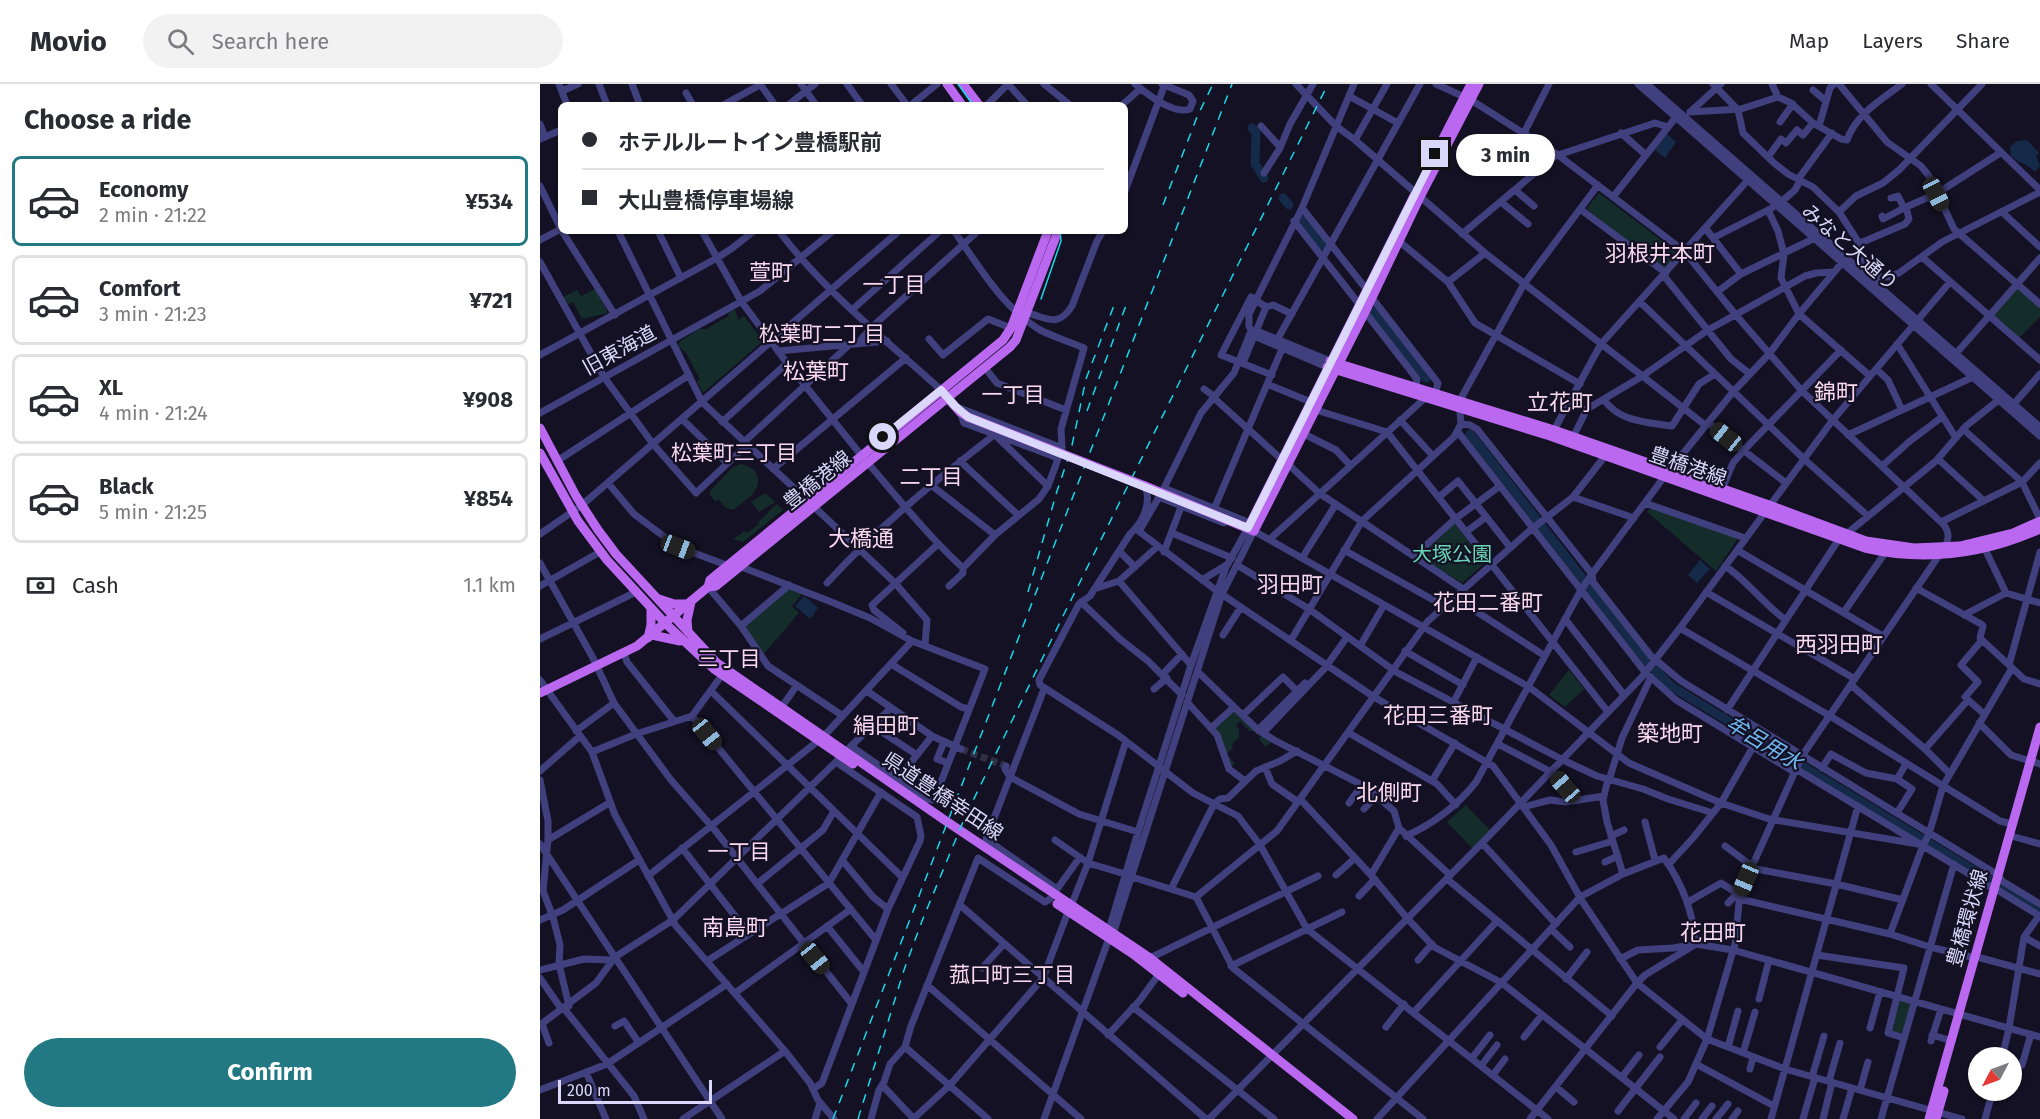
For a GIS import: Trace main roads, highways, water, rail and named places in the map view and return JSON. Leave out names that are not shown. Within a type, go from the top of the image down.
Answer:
[{"type":"main road","points":[[947,84],[960,102]]},
{"type":"main road","points":[[963,84],[977,102]]},
{"type":"main road","points":[[1468,98],[1471,84]]},
{"type":"main road","points":[[944,394],[961,412],[1249,528],[1285,462],[1468,98],[1479,84]]},
{"type":"main road","points":[[1366,300],[1400,242],[1418,195]]},
{"type":"main road","points":[[944,394],[985,368],[1014,343],[1047,234]]},
{"type":"main road","points":[[944,394],[1003,340],[1023,314],[1057,234]]},
{"type":"main road","name":"豊橋港線","points":[[1333,365],[1416,387],[1460,405],[1605,456],[1722,489],[1767,509]]},
{"type":"main road","name":"豊橋港線","points":[[1333,365],[1424,399],[1460,405],[1573,436],[1666,473],[1885,553],[1985,549],[2016,540],[2040,529]]},
{"type":"main road","name":"豊橋港線","points":[[543,692],[624,654],[650,637],[708,587],[716,586],[733,566],[944,394]]},
{"type":"main road","points":[[1285,462],[1304,434],[1313,406]]},
{"type":"main road","name":"県道豊橋幸田線","points":[[540,428],[582,505],[615,554],[717,663],[820,739]]},
{"type":"main road","name":"県道豊橋幸田線","points":[[540,453],[572,512],[600,552],[685,644],[722,675],[1053,894],[1070,909],[1150,958],[1343,1119]]},
{"type":"main road","name":"豊橋港線","points":[[1843,537],[1887,546],[1942,551],[2013,533],[2040,520]]},
{"type":"main road","points":[[656,598],[674,604],[690,603],[687,620],[688,633]]},
{"type":"main road","points":[[651,609],[650,637],[672,638],[685,644]]},
{"type":"main road","name":"豊橋環状線","points":[[1998,884],[2015,837],[2035,763],[2040,727]]},
{"type":"main road","name":"豊橋環状線","points":[[1934,1115],[2013,824],[2040,748]]},
{"type":"main road","name":"県道豊橋幸田線","points":[[1110,934],[1159,974],[1353,1119]]},
{"type":"main road","name":"豊橋環状線","points":[[1934,1115],[1947,1039],[1962,1015]]},
{"type":"water","points":[[1667,134],[1676,142],[1665,158],[1655,150]]},
{"type":"water","points":[[2027,140],[2039,153],[2036,156],[2040,166],[2035,172],[2011,156],[2010,147],[2017,141]]},
{"type":"water","points":[[1700,560],[1710,569],[1697,583],[1688,575]]},
{"type":"water","points":[[804,596],[818,608],[810,619],[795,606]]},
{"type":"waterway","name":"牟呂用水","points":[[1252,128],[1256,132],[1255,164],[1264,178]]},
{"type":"waterway","name":"牟呂用水","points":[[1283,198],[1289,205]]},
{"type":"waterway","name":"牟呂用水","points":[[1302,220],[1323,246]]},
{"type":"waterway","name":"牟呂用水","points":[[1373,312],[1426,378]]},
{"type":"waterway","name":"牟呂用水","points":[[1470,434],[1646,660],[1671,686],[2040,911]]},
{"type":"tunnel","points":[[961,749],[1006,766]]},
{"type":"tram line","points":[[958,84],[971,102]]},
{"type":"tram line","points":[[1041,299],[1061,241],[1060,234]]},
{"type":"railway","points":[[1163,205],[1197,117],[1213,84]]},
{"type":"railway","points":[[833,1119],[1232,84]]},
{"type":"railway","points":[[858,1119],[904,970],[965,817],[1328,84]]},
{"type":"railway","points":[[1028,592],[1071,450],[1086,379],[1116,300]]},
{"type":"railway","points":[[1087,411],[1128,300]]},
{"type":"district","name":"羽根井本町","points":[[1660,253]]},
{"type":"district","name":"萱町","points":[[771,272]]},
{"type":"district","name":"一丁目","points":[[894,285]]},
{"type":"district","name":"松葉町二丁目","points":[[822,334]]},
{"type":"district","name":"松葉町","points":[[816,371]]},
{"type":"district","name":"錦町","points":[[1836,392]]},
{"type":"district","name":"一丁目","points":[[1013,395]]},
{"type":"district","name":"立花町","points":[[1560,402]]},
{"type":"district","name":"松葉町三丁目","points":[[734,453]]},
{"type":"district","name":"二丁目","points":[[931,477]]},
{"type":"district","name":"大橋通","points":[[861,538]]},
{"type":"district","name":"羽田町","points":[[1290,584]]},
{"type":"district","name":"花田二番町","points":[[1488,602]]},
{"type":"district","name":"西羽田町","points":[[1839,644]]},
{"type":"district","name":"三丁目","points":[[729,659]]},
{"type":"district","name":"花田三番町","points":[[1438,715]]},
{"type":"district","name":"絹田町","points":[[886,725]]},
{"type":"district","name":"築地町","points":[[1670,733]]},
{"type":"district","name":"北側町","points":[[1389,792]]},
{"type":"district","name":"一丁目","points":[[739,852]]},
{"type":"district","name":"南島町","points":[[735,927]]},
{"type":"district","name":"花田町","points":[[1713,932]]},
{"type":"district","name":"菰口町三丁目","points":[[1012,975]]},
{"type":"park label","name":"大塚公園","points":[[1452,554]]}]
